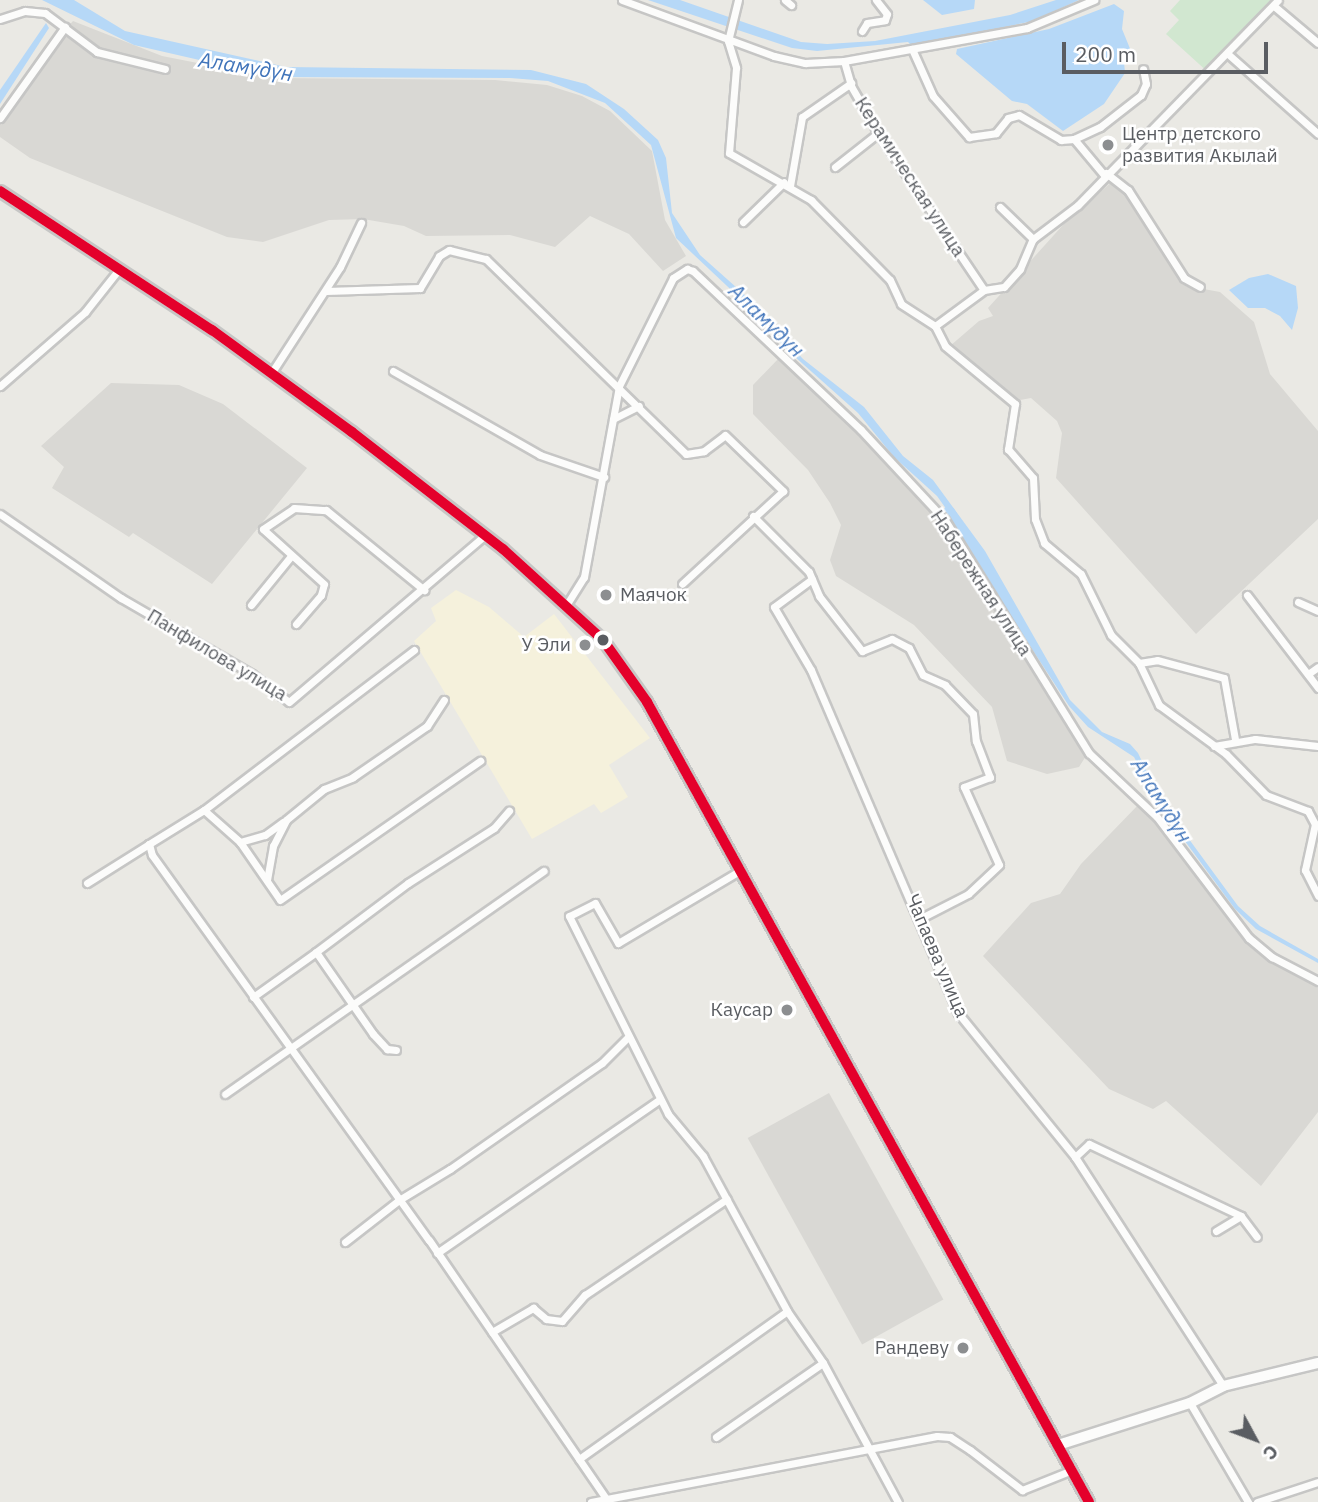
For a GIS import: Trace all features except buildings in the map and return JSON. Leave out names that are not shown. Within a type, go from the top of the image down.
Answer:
[{"type":"main road","points":[[0,191],[120,268],[272,372],[485,535],[567,604],[628,672],[741,870],[1089,1502]]},
{"type":"street","points":[[622,0],[805,63],[844,61],[1027,28],[1094,0]]},
{"type":"street","points":[[738,0],[729,37],[736,68],[727,148],[735,158],[787,184],[847,233],[890,280],[901,303],[935,326],[945,345],[1014,404],[1008,449],[1033,478],[1035,519],[1044,543],[1081,574],[1111,635],[1139,663],[1159,705],[1214,746],[1266,795],[1308,811],[1315,824],[1305,870],[1318,896]]},
{"type":"street","points":[[862,31],[867,23],[885,20],[887,14],[876,0]]},
{"type":"street","points":[[935,326],[984,290],[1003,287],[1020,269],[1033,239],[1078,205],[1105,174],[1228,54],[1276,3],[1318,43]]},
{"type":"street","points":[[0,19],[25,11],[45,13],[97,52],[165,69]]},
{"type":"street","points":[[0,118],[65,27]]},
{"type":"street","points":[[912,49],[933,96],[974,139],[996,133],[1008,118],[1019,115],[1061,140],[1073,139],[1100,127],[1141,95],[1146,84],[1143,69]]},
{"type":"street","points":[[1228,54],[1318,134]]},
{"type":"street","name":"Керамическая улица","points":[[844,61],[851,83],[878,133],[984,290]]},
{"type":"street","points":[[743,222],[787,184],[802,117],[851,83]]},
{"type":"street","points":[[835,167],[878,133]]},
{"type":"street","points":[[1073,139],[1105,174],[1128,190],[1184,278],[1200,287]]},
{"type":"street","points":[[1000,207],[1033,239]]},
{"type":"street","points":[[272,372],[326,291],[361,223]]},
{"type":"street","points":[[326,291],[420,288],[439,256],[449,250],[486,259],[686,454],[704,451],[725,435],[783,491],[682,584]]},
{"type":"street","points":[[0,386],[77,320],[120,268]]},
{"type":"street","name":"Набережная улица","points":[[567,604],[584,577],[619,386],[673,278],[687,269],[693,271],[861,430],[945,520],[1089,753],[1157,817],[1249,938],[1272,957],[1318,981]]},
{"type":"street","points":[[393,371],[540,455],[604,477]]},
{"type":"street","points":[[613,420],[639,406]]},
{"type":"street","points":[[296,624],[321,594],[324,584],[263,529],[294,508],[326,510],[424,590]]},
{"type":"street","name":"Панфилова улица","points":[[0,513],[121,598],[252,674],[289,702],[424,590],[485,535]]},
{"type":"street","points":[[753,516],[812,579],[819,596],[862,650],[892,639],[909,648],[923,675],[945,685],[973,713],[976,741],[990,777],[964,786],[999,866],[968,894],[921,918]]},
{"type":"street","points":[[251,605],[291,556]]},
{"type":"street","name":"Чапаева улица","points":[[812,579],[774,607],[811,670],[921,918],[958,1013],[1075,1157],[1223,1386]]},
{"type":"street","points":[[1247,595],[1318,688]]},
{"type":"street","points":[[1298,602],[1318,611]]},
{"type":"street","points":[[87,883],[204,810],[414,650]]},
{"type":"street","points":[[1139,663],[1157,660],[1224,678],[1235,739]]},
{"type":"street","points":[[1308,674],[1318,667]]},
{"type":"street","points":[[240,842],[265,835],[324,789],[353,777],[427,726],[444,700]]},
{"type":"street","points":[[1214,746],[1235,739],[1318,746]]},
{"type":"street","points":[[204,810],[240,842],[280,900],[480,761]]},
{"type":"street","points":[[253,997],[408,883],[494,828],[509,811]]},
{"type":"street","points":[[267,880],[273,846],[286,820]]},
{"type":"street","points":[[149,844],[152,855],[437,1252],[605,1497]]},
{"type":"street","points":[[741,870],[618,943],[595,903],[569,916],[627,1038],[674,1124],[697,1148],[787,1311],[823,1363],[872,1449],[898,1502]]},
{"type":"street","points":[[225,1094],[288,1047],[544,871]]},
{"type":"street","points":[[316,952],[381,1043],[396,1050]]},
{"type":"street","points":[[345,1242],[399,1200],[450,1170],[601,1063],[627,1038]]},
{"type":"street","points":[[437,1252],[660,1099]]},
{"type":"street","points":[[1075,1157],[1089,1143],[1241,1216],[1257,1237]]},
{"type":"street","points":[[492,1332],[533,1308],[546,1319],[562,1321],[585,1295],[727,1199]]},
{"type":"street","points":[[1216,1231],[1241,1216]]},
{"type":"street","points":[[579,1459],[787,1311]]},
{"type":"street","points":[[716,1437],[823,1363]]},
{"type":"street","points":[[1058,1445],[1190,1402],[1223,1386],[1318,1363]]},
{"type":"street","points":[[1190,1402],[1248,1502]]},
{"type":"street","points":[[591,1502],[605,1497],[937,1436],[950,1437],[1004,1473],[1022,1490],[1072,1471]]},
{"type":"street","points":[[1256,1502],[1318,1482]]},
{"type":"shaded area","points":[[73,21],[162,56],[274,78],[495,80],[547,85],[582,96],[610,111],[652,151],[665,220],[686,256],[663,271],[629,234],[590,216],[555,247],[510,235],[426,236],[404,226],[363,219],[329,220],[263,242],[227,237],[30,158],[0,137],[0,124],[49,48]]},
{"type":"shaded area","points":[[1115,179],[1187,286],[1220,292],[1254,322],[1270,374],[1318,431],[1318,519],[1196,634],[1056,478],[1062,433],[1057,421],[1031,398],[1014,401],[950,346],[979,321],[993,316],[988,308],[1063,225]]},
{"type":"shaded area","points":[[779,358],[852,425],[945,524],[1086,756],[1079,767],[1047,774],[1007,761],[992,707],[914,625],[836,576],[830,560],[841,525],[830,503],[808,470],[753,414],[753,385]]},
{"type":"shaded area","points":[[111,383],[179,385],[223,404],[307,468],[212,584],[133,533],[129,537],[52,488],[64,467],[41,446]]},
{"type":"shaded area","points":[[456,590],[489,607],[524,637],[554,614],[650,738],[609,765],[628,797],[601,813],[594,804],[532,839],[414,641],[436,621],[431,608]]},
{"type":"shaded area","points":[[1139,804],[1249,940],[1318,985],[1318,1112],[1261,1186],[1166,1101],[1153,1109],[1109,1089],[983,956],[1031,903],[1060,894],[1081,864]]},
{"type":"shaded area","points":[[829,1093],[943,1299],[862,1344],[748,1138]]},
{"type":"green space","points":[[1180,0],[1277,0],[1210,74],[1166,34],[1179,20],[1170,11]]},
{"type":"water","points":[[42,0],[74,0],[125,31],[286,67],[531,70],[586,84],[624,109],[658,140],[666,158],[672,213],[700,255],[746,296],[803,359],[864,407],[903,456],[933,480],[985,551],[1070,700],[1102,732],[1130,744],[1138,753],[1161,801],[1238,906],[1260,926],[1318,959],[1318,963],[1256,929],[1235,909],[1162,810],[1134,757],[1088,727],[1069,706],[1013,620],[994,576],[937,496],[894,457],[858,413],[785,348],[761,318],[676,238],[651,145],[605,103],[548,81],[510,78],[274,77],[134,45]]},
{"type":"water","points":[[648,0],[680,0],[801,42],[827,44],[875,41],[1010,15],[1056,0],[1079,0],[1033,21],[971,34],[911,45],[908,42],[817,51],[792,48]]},
{"type":"water","points":[[923,0],[975,0],[974,9],[942,15]]},
{"type":"water","points":[[1114,4],[1124,11],[1122,29],[1131,51],[1124,62],[1125,73],[1104,104],[1063,131],[1027,104],[1012,101],[956,54],[957,49],[1049,29]]},
{"type":"water","points":[[46,23],[49,28],[0,104],[0,90]]},
{"type":"water","points":[[1268,274],[1296,286],[1298,308],[1292,330],[1280,316],[1265,308],[1248,308],[1229,290],[1249,278]]},
{"type":"waterway","name":"Аламүдүн","points":[[949,512],[1016,621]]},
{"type":"transit line","points":[[0,191],[212,330],[352,432],[503,549],[603,640],[647,702],[1089,1502]]},
{"type":"place","name":"Центр детского развития Акылай","points":[[1108,145]]},
{"type":"place","name":"Маячок","points":[[606,595]]},
{"type":"place","name":"У Эли","points":[[585,645]]},
{"type":"place","name":"Каусар","points":[[787,1010]]},
{"type":"place","name":"Рандеву","points":[[963,1348]]}]
